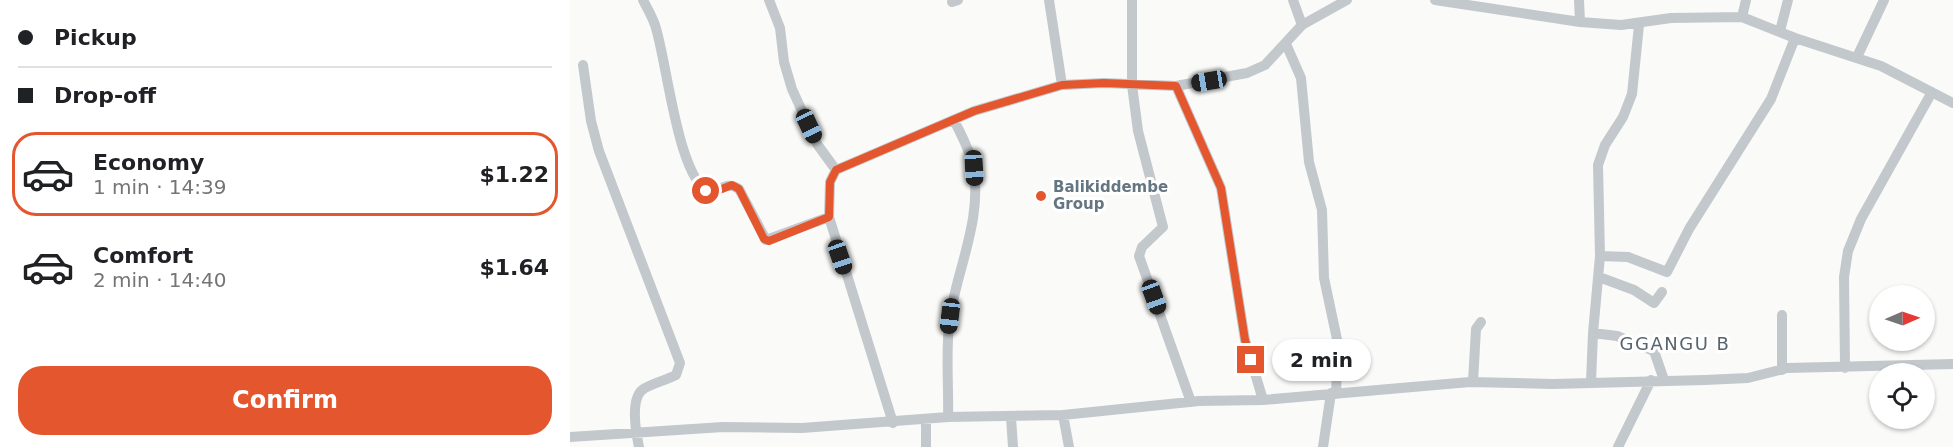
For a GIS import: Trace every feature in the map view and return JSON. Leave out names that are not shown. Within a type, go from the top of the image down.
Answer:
[{"type":"street","points":[[643,0],[655,25],[686,159],[701,187],[710,193],[726,185],[739,189],[766,240],[829,217]]},
{"type":"street","points":[[769,0],[780,28],[784,62],[792,89],[818,144],[836,170]]},
{"type":"street","points":[[1049,0],[1062,85]]},
{"type":"street","points":[[1132,0],[1132,85],[1138,131],[1163,227],[1142,247],[1139,256],[1191,402]]},
{"type":"street","points":[[1293,0],[1302,25]]},
{"type":"street","points":[[893,423],[829,217],[830,182],[836,170],[974,111],[1062,85],[1104,83],[1176,86],[1247,73],[1265,65],[1302,25],[1347,0]]},
{"type":"street","points":[[1435,0],[1580,22],[1639,25],[1671,18],[1742,17],[1795,38],[1857,57],[1953,103]]},
{"type":"street","points":[[1517,0],[1518,13]]},
{"type":"street","points":[[1579,0],[1580,22]]},
{"type":"street","points":[[1742,17],[1746,0]]},
{"type":"street","points":[[1780,31],[1788,0]]},
{"type":"street","points":[[1857,57],[1884,0]]},
{"type":"street","points":[[1592,382],[1593,333],[1600,256],[1598,165],[1605,145],[1623,117],[1632,94],[1639,25]]},
{"type":"street","points":[[1600,256],[1628,257],[1667,272],[1689,229],[1771,99],[1795,38]]},
{"type":"street","points":[[1286,44],[1302,84],[1309,162],[1322,210],[1324,278],[1338,344],[1334,394],[1323,447]]},
{"type":"street","points":[[583,65],[591,121],[599,151],[680,363],[676,375],[644,388],[638,395],[636,433],[639,447]]},
{"type":"street","points":[[1176,86],[1221,188],[1245,340],[1263,400]]},
{"type":"street","points":[[1845,368],[1844,276],[1848,251],[1861,219],[1932,92]]},
{"type":"street","points":[[948,417],[948,337],[954,294],[968,249],[974,184],[970,154],[954,120]]},
{"type":"street","points":[[1599,277],[1634,290],[1654,303],[1662,292]]},
{"type":"street","points":[[1782,315],[1782,370]]},
{"type":"street","points":[[1473,382],[1476,330],[1481,321]]},
{"type":"street","points":[[1593,333],[1617,336],[1654,351],[1664,380]]},
{"type":"street","points":[[570,437],[723,427],[802,428],[893,423],[948,417],[1063,415],[1191,402],[1263,400],[1473,382],[1748,378],[1782,370],[1953,364]]},
{"type":"street","points":[[1618,447],[1651,380]]},
{"type":"street","points":[[1063,415],[1069,447]]},
{"type":"street","points":[[1011,417],[1013,447]]},
{"type":"street","points":[[926,420],[926,447]]},
{"type":"place","name":"Balikiddembe Group","points":[[1041,196]]},
{"type":"district","name":"GGANGU B","points":[[1675,343]]},
{"type":"route","points":[[706,191],[714,192],[726,185],[739,189],[764,239],[769,241],[829,217],[830,182],[836,170],[974,111],[1062,85],[1104,83],[1176,86],[1221,188],[1245,340],[1251,360]]}]
